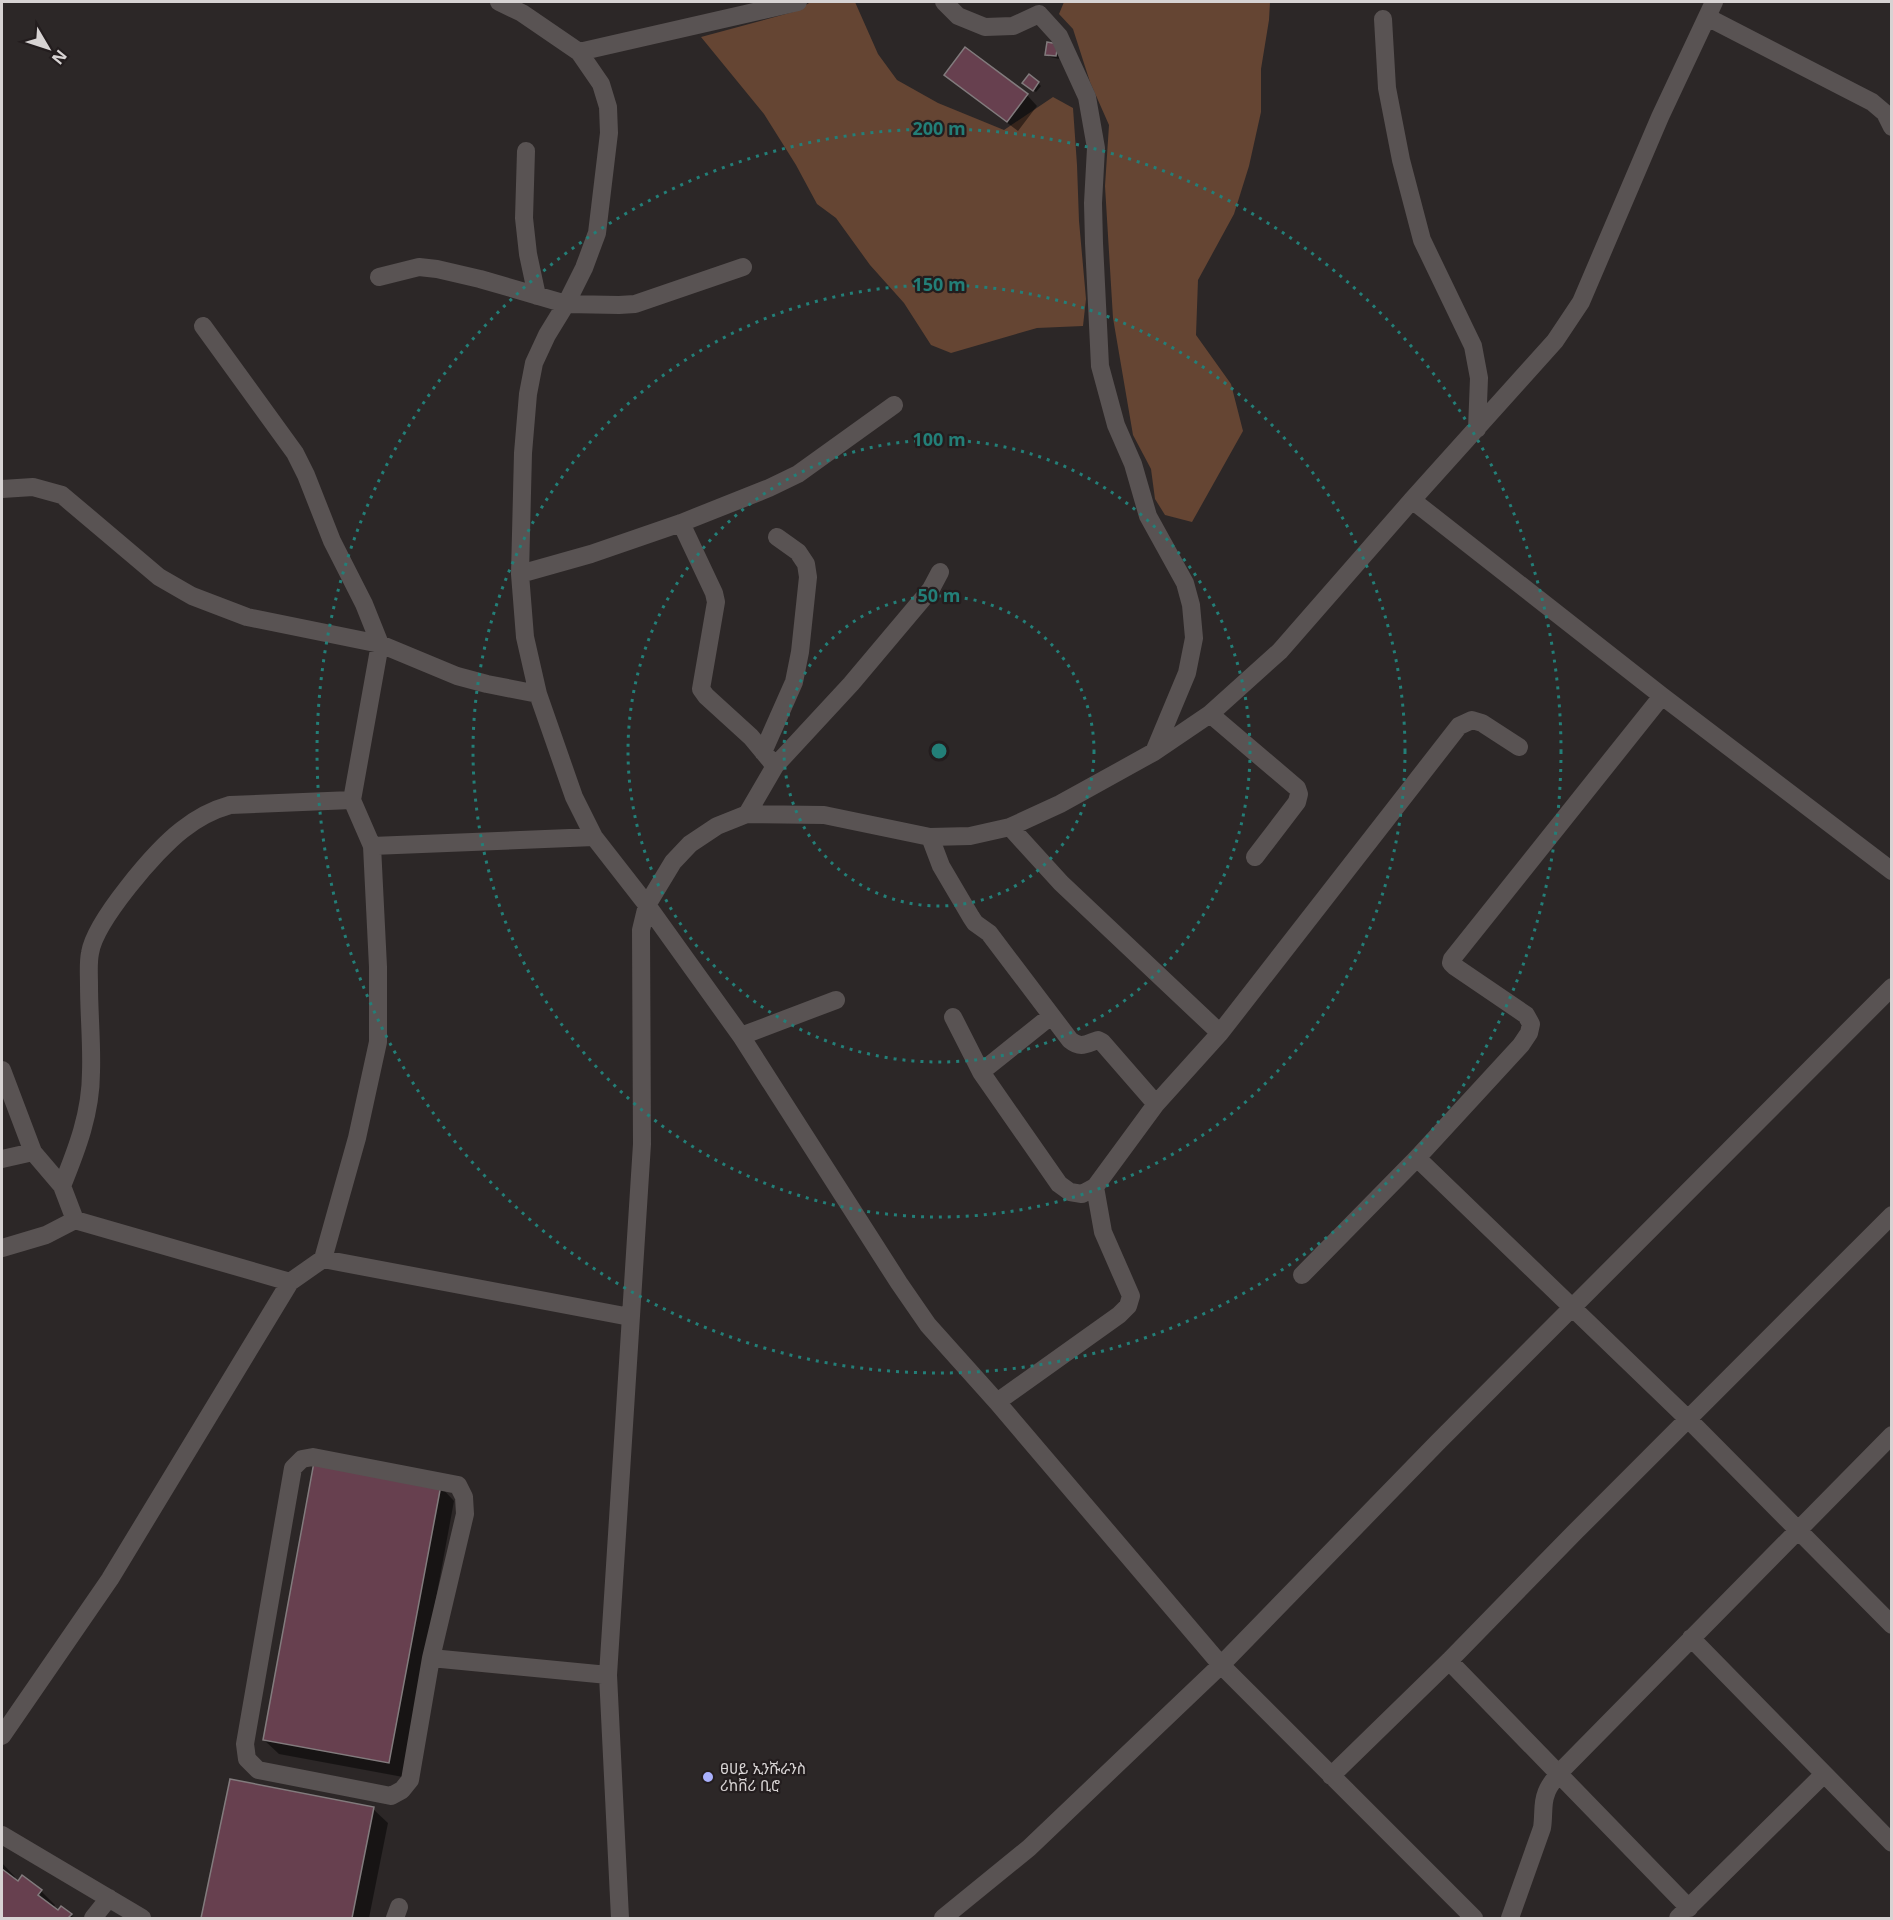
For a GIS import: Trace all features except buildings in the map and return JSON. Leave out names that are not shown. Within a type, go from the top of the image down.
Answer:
[{"type":"street","points":[[499,2],[522,13],[579,52],[601,84],[608,108],[609,133],[597,233],[584,268],[542,344],[534,363],[528,394],[523,453],[520,574],[525,637],[538,694],[574,797],[594,837],[647,905],[741,1036],[928,1325],[997,1402],[1221,1665],[1474,1918]]},
{"type":"street","points":[[579,52],[798,2]]},
{"type":"street","points":[[944,2],[958,16],[985,27],[1013,26],[1040,8],[1059,36],[1088,97],[1096,148],[1093,203],[1100,366],[1116,424],[1133,464],[1148,516],[1185,583],[1191,605],[1194,638],[1187,673],[1154,752]]},
{"type":"street","points":[[620,1918],[609,1675],[642,1144],[640,930],[647,905],[673,862],[690,844],[717,826],[747,814],[824,815],[930,837],[970,836],[1010,827],[1060,804],[1154,752],[1210,714],[1280,651],[1555,341],[1581,302],[1660,117],[1710,9],[1872,102],[1885,113],[1892,127]]},
{"type":"street","points":[[1383,19],[1387,88],[1401,160],[1422,240],[1473,346],[1479,378],[1477,429]]},
{"type":"street","points":[[526,151],[524,218],[528,254],[537,296]]},
{"type":"street","points":[[379,277],[420,267],[438,269],[566,304],[619,305],[635,304],[743,267]]},
{"type":"street","points":[[2,1736],[110,1579],[290,1282],[323,1258],[357,1138],[378,1042],[378,967],[372,846],[352,800],[380,644],[364,604],[332,541],[295,453],[203,326]]},
{"type":"street","points":[[520,574],[591,554],[681,523],[769,488],[798,474],[894,405]]},
{"type":"street","points":[[2,489],[33,487],[62,495],[159,577],[192,596],[248,617],[380,644],[457,676],[538,694]]},
{"type":"street","points":[[1412,500],[1662,696],[1892,871]]},
{"type":"street","points":[[681,523],[714,593],[716,602],[701,689],[751,737],[769,759]]},
{"type":"street","points":[[747,814],[769,759],[794,682],[800,652],[808,577],[806,564],[798,552],[777,537]]},
{"type":"street","points":[[769,759],[866,666],[931,590],[940,573]]},
{"type":"street","points":[[1302,1275],[1417,1158],[1529,1033],[1531,1024],[1526,1015],[1454,966],[1451,963],[1452,959],[1662,696]]},
{"type":"street","points":[[1210,714],[1297,788],[1299,794],[1297,802],[1255,858]]},
{"type":"street","points":[[953,1017],[981,1072],[1059,1184],[1082,1194],[1095,1187],[1156,1104],[1220,1033],[1459,726],[1472,720],[1482,723],[1519,747]]},
{"type":"street","points":[[62,1186],[80,1142],[88,1108],[91,1072],[89,955],[97,932],[118,899],[180,831],[215,810],[230,805],[352,800]]},
{"type":"street","points":[[1010,827],[1061,883],[1220,1033]]},
{"type":"street","points":[[372,846],[594,837]]},
{"type":"street","points":[[930,837],[941,866],[970,916],[975,923],[989,933],[1070,1040],[1082,1046],[1098,1040],[1102,1042],[1156,1104]]},
{"type":"street","points":[[943,1918],[1029,1848],[1221,1665],[1439,1440],[1892,987]]},
{"type":"street","points":[[741,1036],[836,1000]]},
{"type":"street","points":[[981,1072],[1052,1016]]},
{"type":"street","points":[[2,1071],[33,1152],[62,1186],[75,1220]]},
{"type":"street","points":[[2,1159],[33,1152]]},
{"type":"street","points":[[1417,1158],[1689,1420],[1892,1625]]},
{"type":"street","points":[[997,1402],[1119,1315],[1128,1306],[1131,1296],[1103,1232],[1095,1187]]},
{"type":"street","points":[[1331,1776],[1449,1661],[1892,1215]]},
{"type":"street","points":[[2,1248],[46,1235],[75,1220],[290,1282]]},
{"type":"street","points":[[323,1258],[630,1317]]},
{"type":"street","points":[[1510,1918],[1542,1828],[1545,1796],[1559,1773],[1892,1435]]},
{"type":"street","points":[[313,1457],[458,1485],[464,1497],[465,1514],[431,1658],[410,1780],[402,1790],[392,1796],[258,1770],[247,1759],[245,1744],[293,1468],[302,1459],[313,1457]]},
{"type":"street","points":[[1691,1638],[1892,1843]]},
{"type":"street","points":[[431,1658],[609,1675]]},
{"type":"street","points":[[1449,1661],[1559,1773],[1684,1913],[1823,1775]]},
{"type":"street","points":[[2,1835],[142,1918]]},
{"type":"street","points":[[93,1918],[109,1898]]},
{"type":"shaded area","points":[[811,2],[855,2],[878,54],[897,80],[938,103],[1004,130],[1053,97],[1073,108],[1086,299],[1083,326],[1037,328],[951,353],[931,345],[904,303],[870,265],[836,218],[817,204],[764,114],[701,37],[793,12]]},
{"type":"shaded area","points":[[1064,2],[1270,2],[1261,69],[1261,112],[1249,166],[1234,214],[1198,280],[1196,335],[1231,384],[1243,431],[1192,522],[1165,515],[1155,499],[1151,469],[1133,435],[1113,318],[1105,186],[1109,125],[1090,82],[1073,29],[1059,14]]},
{"type":"place","name":"ፀሀይ ኢንሹራንስ ሪከቨሪ ቢሮ","points":[[708,1777]]}]
